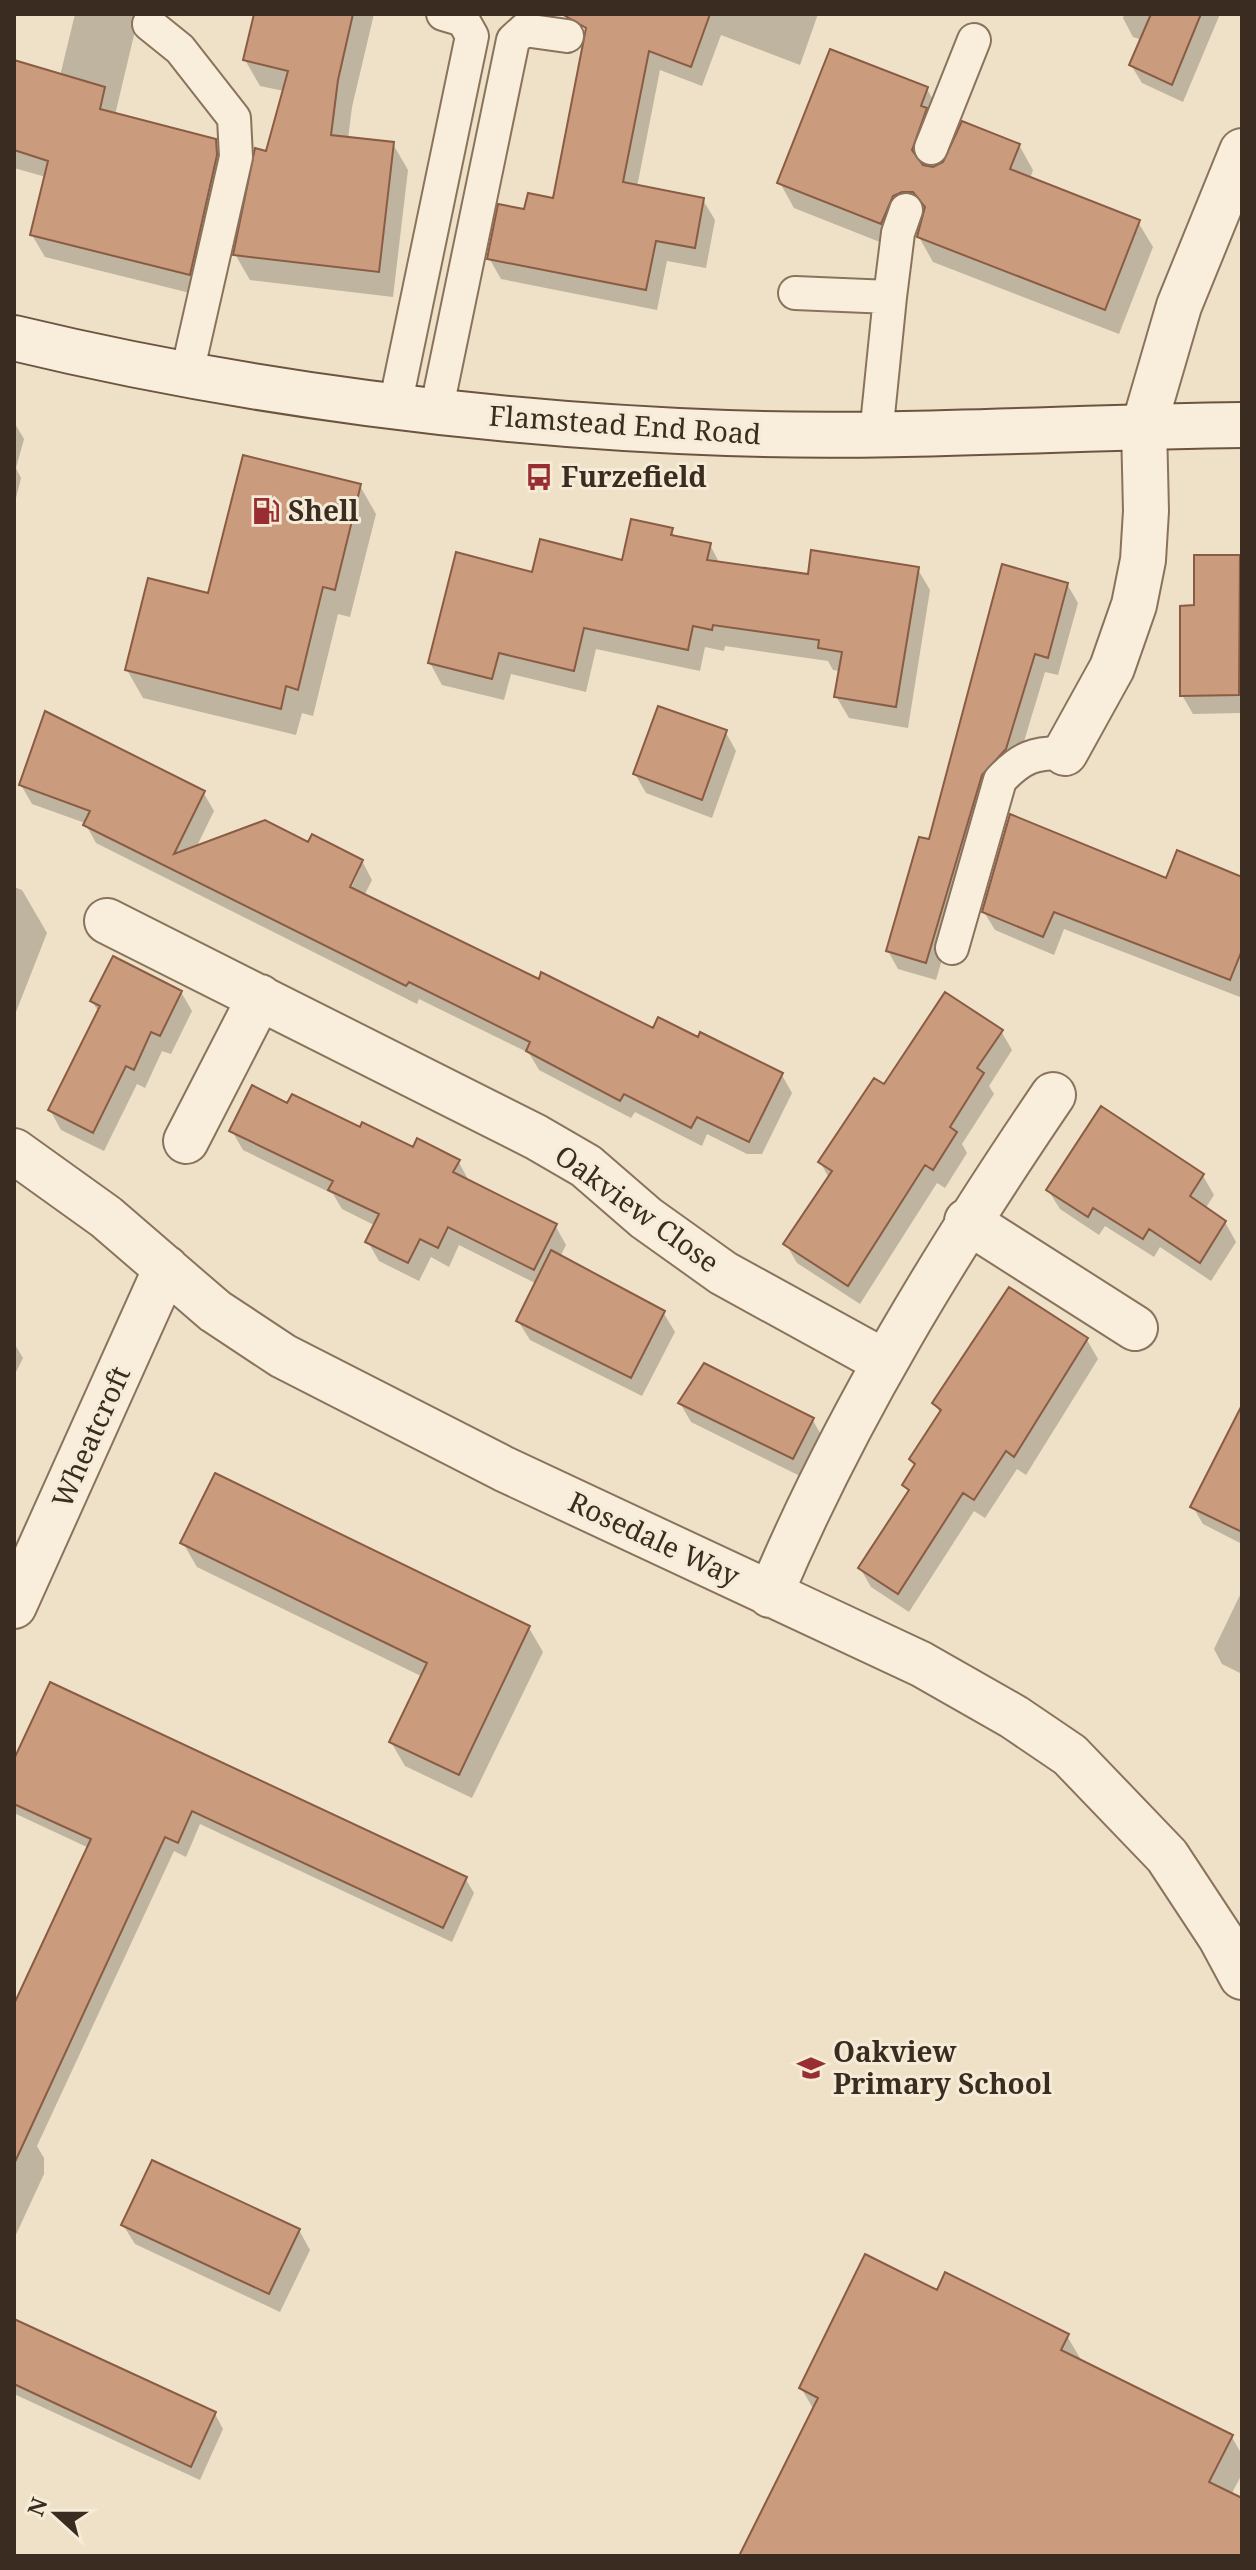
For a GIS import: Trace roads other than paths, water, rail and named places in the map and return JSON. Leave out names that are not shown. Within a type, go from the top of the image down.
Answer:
[{"type":"street","points":[[1065,753],[1112,668],[1134,605],[1143,560],[1146,511],[1144,426],[1179,306],[1242,151]]},
{"type":"street","name":"Flamstead End Road","points":[[14,338],[187,373],[415,409],[727,433],[876,435],[1242,425]]},
{"type":"street","name":"Oakview Close","points":[[107,921],[536,1137],[586,1166],[646,1218],[723,1273],[883,1361]]},
{"type":"street","points":[[186,1141],[260,997]]},
{"type":"street","points":[[770,1595],[803,1517],[883,1361],[967,1221],[1053,1095]]},
{"type":"street","name":"Rosedale Way","points":[[14,1151],[106,1217],[215,1311],[283,1356],[504,1469],[921,1664],[1014,1717],[1070,1755],[1167,1856],[1221,1938],[1242,1977]]},
{"type":"street","points":[[967,1221],[1135,1328]]},
{"type":"street","name":"Wheatcroft","points":[[14,1606],[166,1268]]},
{"type":"lane","points":[[415,409],[472,36],[463,20],[443,14]]},
{"type":"lane","points":[[149,24],[180,49],[234,118],[236,157],[187,373]]},
{"type":"lane","points":[[415,409],[513,40],[524,30],[567,36]]},
{"type":"lane","points":[[931,148],[974,40]]},
{"type":"lane","points":[[876,435],[898,233],[906,210]]},
{"type":"lane","points":[[795,293],[890,297]]},
{"type":"lane","points":[[952,948],[1000,780],[1019,760],[1040,752],[1065,753]]},
{"type":"place","name":"Furzefield","points":[[539,477]]},
{"type":"place","name":"Shell","points":[[266,511]]},
{"type":"place","name":"Oakview Primary School","points":[[811,2068]]}]
